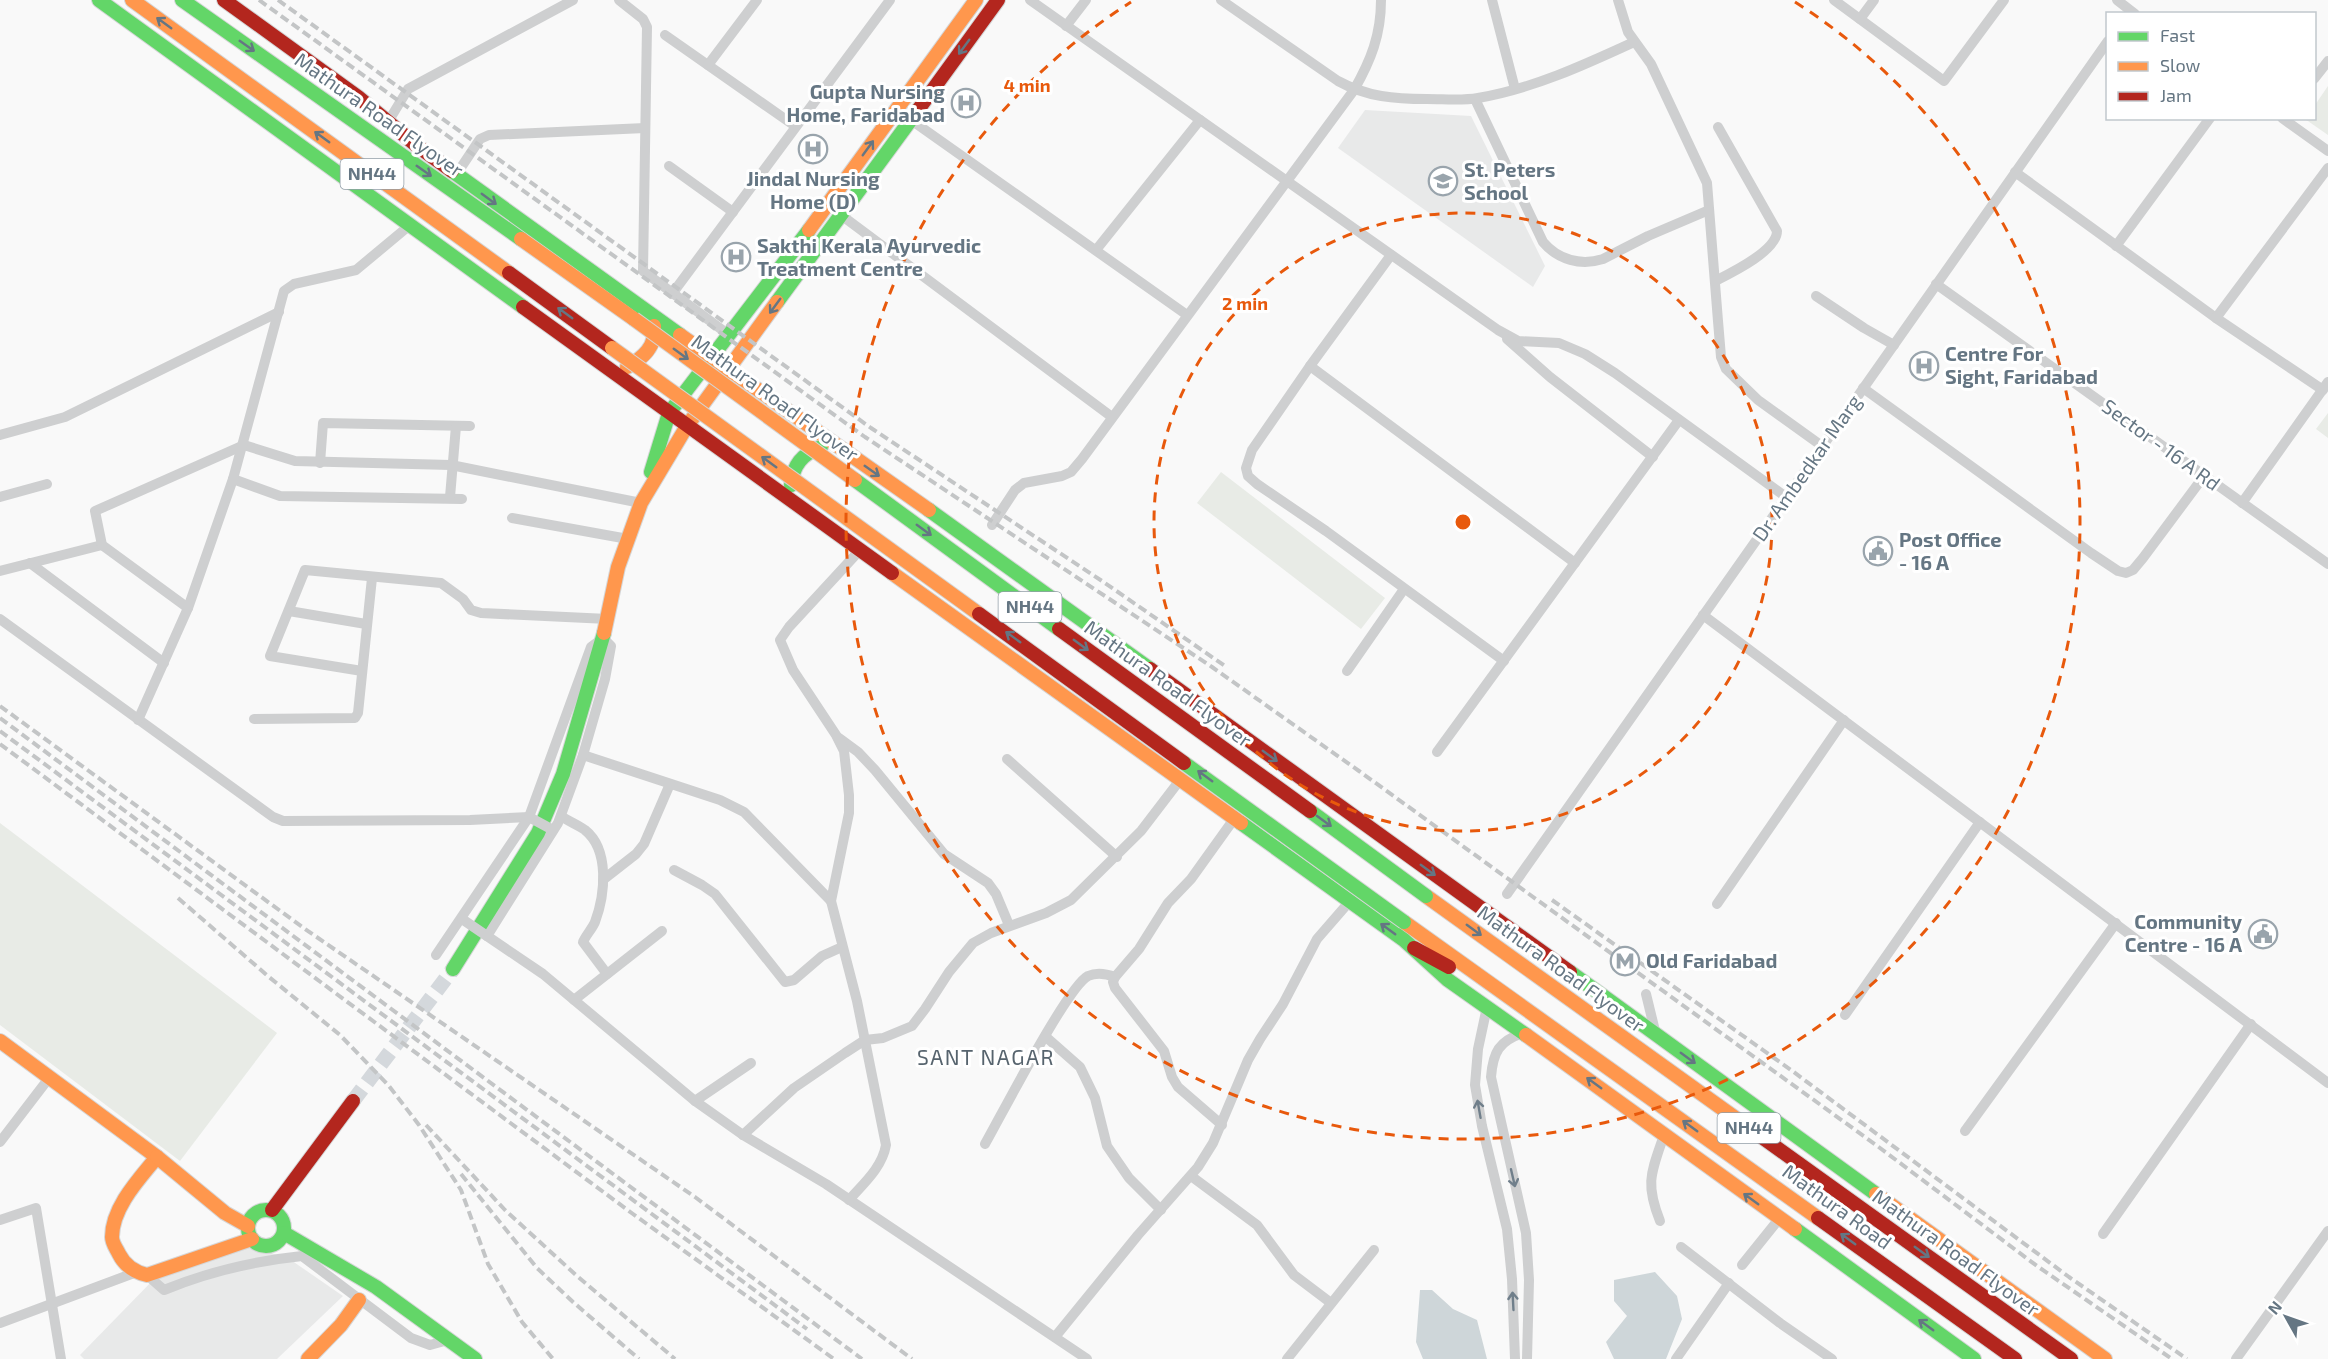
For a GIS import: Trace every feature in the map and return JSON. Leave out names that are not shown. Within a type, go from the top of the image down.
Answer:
[{"type":"main road","points":[[99,0],[687,426],[1350,901],[1414,948],[1448,980],[1974,1359]]},
{"type":"main road","name":"NH44","points":[[132,0],[1519,1003]]},
{"type":"main road","name":"Mathura Road Flyover","points":[[182,0],[643,326],[1426,896],[2071,1359]]},
{"type":"main road","points":[[224,0],[358,97],[456,175],[650,315],[712,356]]},
{"type":"main road","points":[[453,969],[538,833],[563,774],[603,638],[618,567],[669,413],[790,256],[976,0]]},
{"type":"main road","points":[[642,499],[687,426],[998,0]]},
{"type":"main road","points":[[584,268],[612,280],[728,370],[1012,568],[2105,1359]]},
{"type":"main road","points":[[609,369],[627,367],[642,359],[651,347],[656,331],[650,315]]},
{"type":"main road","points":[[790,500],[791,473],[798,460],[807,452],[833,443]]},
{"type":"main road","points":[[1414,948],[1519,1003]]},
{"type":"main road","name":"Mathura Road","points":[[1519,1003],[2015,1359]]},
{"type":"main road","points":[[0,1041],[157,1157],[250,1232],[261,1246],[278,1243],[284,1233],[284,1222],[272,1210],[256,1212],[250,1232]]},
{"type":"main road","points":[[272,1210],[353,1101]]},
{"type":"main road","points":[[157,1157],[119,1213],[114,1226],[111,1239],[122,1261],[141,1274],[250,1232]]},
{"type":"main road","points":[[284,1233],[376,1287],[475,1359]]},
{"type":"main road","points":[[309,1359],[342,1325],[359,1300]]},
{"type":"street","points":[[388,122],[408,89],[573,0]]},
{"type":"street","points":[[619,0],[643,19],[648,27],[643,271],[729,335]]},
{"type":"street","points":[[708,65],[756,0]]},
{"type":"street","points":[[672,294],[890,0]]},
{"type":"street","points":[[1030,0],[1498,330],[1518,341],[1559,343],[1585,354],[1615,373],[1786,497]]},
{"type":"street","points":[[1066,26],[1086,0]]},
{"type":"street","points":[[1221,0],[1354,90],[1384,98],[1475,99],[1515,89],[1568,71],[1634,42]]},
{"type":"street","points":[[992,525],[1015,490],[1024,483],[1062,477],[1071,472],[1112,417],[1354,90],[1370,63],[1377,44],[1381,0]]},
{"type":"street","points":[[1492,0],[1515,89]]},
{"type":"street","points":[[1618,0],[1628,32],[1651,64],[1707,183],[1721,357],[1726,369],[1758,400],[1822,446]]},
{"type":"street","points":[[1834,0],[1944,81],[2004,0]]},
{"type":"street","points":[[1860,19],[1874,0]]},
{"type":"street","points":[[2117,0],[2130,12]]},
{"type":"street","points":[[665,35],[795,126]]},
{"type":"street","name":"Dr. Ambedkar Marg","points":[[1507,894],[2106,44]]},
{"type":"street","points":[[2316,76],[2328,61]]},
{"type":"street","points":[[1475,99],[1543,242],[1560,256],[1576,262],[1597,261],[1678,222],[1709,210]]},
{"type":"street","points":[[911,120],[1187,315]]},
{"type":"street","points":[[1096,250],[1200,120]]},
{"type":"street","points":[[2116,246],[2209,120]]},
{"type":"street","points":[[2284,120],[2328,151]]},
{"type":"street","points":[[1715,281],[1743,266],[1770,245],[1777,236],[1777,231],[1718,127]]},
{"type":"street","points":[[456,175],[480,139],[489,135],[645,128]]},
{"type":"street","points":[[669,166],[733,212]]},
{"type":"street","points":[[2216,318],[2328,168]]},
{"type":"street","points":[[2015,172],[2216,318],[2325,386],[2242,503]]},
{"type":"street","points":[[841,215],[1112,417]]},
{"type":"street","points":[[138,720],[188,608],[233,480],[284,291],[294,284],[356,270],[410,225]]},
{"type":"street","points":[[1391,255],[1252,450],[1247,460],[1248,476],[1504,660]]},
{"type":"street","name":"Sector - 16 A Rd","points":[[1936,284],[2242,503],[2326,558]]},
{"type":"street","points":[[1816,296],[1894,345]]},
{"type":"street","points":[[0,435],[65,417],[279,312]]},
{"type":"street","points":[[1498,330],[1550,377],[1653,457]]},
{"type":"street","points":[[1310,366],[1575,563]]},
{"type":"street","points":[[1863,388],[2118,571],[2126,573],[2133,570],[2204,476]]},
{"type":"street","points":[[1437,752],[1679,420]]},
{"type":"street","points":[[320,463],[323,423],[470,426]]},
{"type":"street","points":[[450,497],[456,426]]},
{"type":"street","points":[[188,608],[102,545],[95,511],[244,445],[295,461],[451,465],[642,499]]},
{"type":"street","points":[[233,480],[280,496],[450,497],[462,499]]},
{"type":"street","points":[[0,497],[47,484]]},
{"type":"street","points":[[512,518],[628,539]]},
{"type":"street","points":[[0,570],[102,545]]},
{"type":"street","points":[[849,1200],[877,1167],[884,1156],[886,1145],[865,1040],[831,901],[849,813],[844,751],[793,670],[780,640],[789,627],[860,550]]},
{"type":"street","points":[[30,563],[164,663]]},
{"type":"street","points":[[362,671],[270,656],[305,570],[441,583],[463,599],[471,610],[481,613],[608,619]]},
{"type":"street","points":[[254,719],[355,718],[358,712],[372,578]]},
{"type":"street","points":[[1347,671],[1404,589]]},
{"type":"street","points":[[289,611],[366,624]]},
{"type":"street","points":[[1703,615],[2328,1083]]},
{"type":"street","points":[[0,620],[273,817],[283,821],[303,823],[529,817],[554,830]]},
{"type":"street","points":[[436,955],[462,920],[529,817],[591,646],[603,638],[611,646],[609,658],[583,755],[561,816],[487,936]]},
{"type":"street","points":[[1717,904],[1844,720]]},
{"type":"street","points":[[836,735],[858,752],[875,770],[926,835],[944,854],[988,883],[996,894],[1009,925]]},
{"type":"street","points":[[583,755],[720,800],[744,812],[831,901]]},
{"type":"street","points":[[1007,759],[1117,857]]},
{"type":"street","points":[[743,1135],[794,1088],[865,1040],[883,1038],[912,1026],[949,972],[973,943],[1009,925],[1046,913],[1071,900],[1141,831],[1180,780]]},
{"type":"street","points":[[604,879],[636,854],[644,844],[670,784]]},
{"type":"street","points":[[561,816],[586,831],[599,847],[604,879],[594,925],[583,942],[607,974]]},
{"type":"street","points":[[1222,1125],[1178,1087],[1164,1051],[1115,988],[1113,982],[1139,949],[1168,903],[1201,867],[1234,819]]},
{"type":"street","points":[[1845,1015],[1980,822]]},
{"type":"street","points":[[674,870],[714,894],[785,982],[794,980],[822,956],[842,947]]},
{"type":"street","points":[[1055,1337],[1138,1235],[1191,1176],[1213,1143],[1248,1060],[1283,1004],[1304,961],[1317,939],[1350,901]]},
{"type":"street","points":[[462,920],[543,974],[695,1101],[743,1135],[826,1184],[1087,1359]]},
{"type":"street","points":[[1965,1131],[2116,923]]},
{"type":"street","points":[[574,1000],[662,931]]},
{"type":"street","points":[[985,1144],[1067,999],[1089,976],[1102,973],[1115,977]]},
{"type":"street","points":[[1646,994],[1656,1035]]},
{"type":"street","points":[[1487,1007],[1478,1049],[1475,1085],[1482,1126],[1507,1229],[1512,1279],[1515,1359]]},
{"type":"street","points":[[2103,1234],[2251,1024]]},
{"type":"street","points":[[1523,1032],[1509,1037],[1500,1045],[1492,1062],[1491,1077],[1526,1233],[1529,1280],[1527,1359]]},
{"type":"street","points":[[1046,1038],[1080,1067],[1095,1098],[1107,1146],[1129,1178],[1161,1210]]},
{"type":"street","points":[[695,1101],[751,1063]]},
{"type":"street","points":[[0,1142],[50,1078]]},
{"type":"street","points":[[1660,1221],[1652,1200],[1650,1173],[1664,1135]]},
{"type":"street","points":[[1191,1176],[1257,1225],[1294,1275],[1330,1303]]},
{"type":"street","points":[[0,1220],[36,1208],[61,1359]]},
{"type":"street","points":[[1742,1265],[1779,1219]]},
{"type":"street","points":[[2236,1359],[2328,1231]]},
{"type":"street","points":[[1681,1247],[1780,1323],[1832,1359]]},
{"type":"street","points":[[1287,1359],[1374,1250]]},
{"type":"street","points":[[0,1323],[53,1302],[141,1274],[164,1290],[216,1272],[267,1260],[302,1256],[419,1342],[430,1346],[448,1340]]},
{"type":"street","points":[[1676,1359],[1729,1282]]},
{"type":"shaded area","points":[[2328,86],[2328,135],[2306,120],[2316,120],[2316,104]]},
{"type":"shaded area","points":[[1365,110],[1471,116],[1545,266],[1533,287],[1338,148]]},
{"type":"shaded area","points":[[2328,413],[2328,438],[2316,429]]},
{"type":"shaded area","points":[[1221,472],[1385,598],[1361,629],[1197,503]]},
{"type":"shaded area","points":[[0,823],[277,1033],[180,1161],[0,1025]]},
{"type":"shaded area","points":[[248,1246],[288,1258],[343,1296],[277,1359],[84,1359],[80,1355],[158,1275]]},
{"type":"shaded area","points":[[1655,1272],[1677,1296],[1682,1319],[1666,1359],[1614,1359],[1606,1342],[1627,1316],[1614,1301],[1614,1280]]},
{"type":"shaded area","points":[[1420,1290],[1432,1290],[1453,1309],[1477,1320],[1487,1359],[1423,1359],[1416,1342]]},
{"type":"tunnel","points":[[353,1101],[453,969]]},
{"type":"railway","points":[[259,0],[865,437],[1212,667],[1359,771],[1876,1145],[2037,1266],[2172,1359]]},
{"type":"railway","points":[[278,0],[871,428],[1102,581],[1225,666]]},
{"type":"railway","points":[[0,706],[305,929],[695,1197],[912,1359]]},
{"type":"railway","points":[[0,718],[862,1359]]},
{"type":"railway","points":[[0,731],[807,1329]]},
{"type":"railway","points":[[0,744],[633,1214],[834,1359]]},
{"type":"railway","points":[[178,898],[340,1035],[389,1086],[419,1125],[461,1190],[488,1264],[522,1322],[553,1359]]},
{"type":"railway","points":[[1552,900],[1791,1070],[2069,1277],[2187,1359]]},
{"type":"railway","points":[[426,1125],[505,1210],[577,1276],[675,1359]]},
{"type":"railway","points":[[461,1174],[537,1268],[639,1359]]},
{"type":"traffic: fast","points":[[99,0],[523,307]]},
{"type":"traffic: fast","points":[[182,0],[521,239]]},
{"type":"traffic: fast","points":[[777,302],[918,110]]},
{"type":"traffic: fast","points":[[452,171],[680,335]]},
{"type":"traffic: fast","points":[[651,472],[669,413],[809,230]]},
{"type":"traffic: fast","points":[[791,485],[796,466],[809,453],[821,447]]},
{"type":"traffic: fast","points":[[855,480],[1059,629]]},
{"type":"traffic: fast","points":[[929,510],[1150,669]]},
{"type":"traffic: fast","points":[[453,969],[538,833],[563,774],[604,633]]},
{"type":"traffic: fast","points":[[1184,763],[1404,922]]},
{"type":"traffic: fast","points":[[1310,811],[1426,896]]},
{"type":"traffic: fast","points":[[1241,823],[1404,940],[1448,980],[1526,1035]]},
{"type":"traffic: fast","points":[[1570,972],[1876,1194]]},
{"type":"traffic: fast","points":[[266,1210],[279,1215],[284,1228],[279,1241],[266,1246],[253,1241],[248,1228],[253,1215],[266,1210]]},
{"type":"traffic: fast","points":[[1795,1229],[1974,1359]]},
{"type":"traffic: fast","points":[[284,1233],[376,1287],[475,1359]]},
{"type":"traffic: slow","points":[[132,0],[509,273]]},
{"type":"traffic: slow","points":[[809,230],[976,0]]},
{"type":"traffic: slow","points":[[521,239],[634,319]]},
{"type":"traffic: slow","points":[[604,633],[618,567],[641,503],[687,426],[777,302]]},
{"type":"traffic: slow","points":[[634,319],[855,480]]},
{"type":"traffic: slow","points":[[627,367],[648,351],[653,340],[654,326]]},
{"type":"traffic: slow","points":[[680,335],[929,510]]},
{"type":"traffic: slow","points":[[612,348],[979,614]]},
{"type":"traffic: slow","points":[[892,573],[1241,823]]},
{"type":"traffic: slow","points":[[1426,896],[1759,1135]]},
{"type":"traffic: slow","points":[[1404,922],[1818,1218]]},
{"type":"traffic: slow","points":[[1526,1035],[1795,1229]]},
{"type":"traffic: slow","points":[[0,1041],[157,1157],[128,1194],[113,1226],[113,1243],[121,1258],[130,1268],[147,1275],[252,1239]]},
{"type":"traffic: slow","points":[[157,1157],[225,1213],[248,1226]]},
{"type":"traffic: slow","points":[[1876,1194],[2105,1359]]},
{"type":"traffic: slow","points":[[308,1359],[341,1325],[359,1300]]},
{"type":"traffic: jam","points":[[224,0],[358,97],[416,145],[452,171]]},
{"type":"traffic: jam","points":[[918,110],[998,0]]},
{"type":"traffic: jam","points":[[509,273],[612,348]]},
{"type":"traffic: jam","points":[[523,307],[892,573]]},
{"type":"traffic: jam","points":[[979,614],[1184,763]]},
{"type":"traffic: jam","points":[[1059,629],[1310,811]]},
{"type":"traffic: jam","points":[[1150,669],[1570,972]]},
{"type":"traffic: jam","points":[[1414,948],[1449,967]]},
{"type":"traffic: jam","points":[[272,1210],[353,1101]]},
{"type":"traffic: jam","points":[[1759,1135],[2071,1359]]},
{"type":"traffic: jam","points":[[1818,1218],[2015,1359]]},
{"type":"place","name":"Gupta Nursing Home, Faridabad","points":[[966,103]]},
{"type":"place","name":"Jindal Nursing Home (D)","points":[[813,149]]},
{"type":"place","name":"St. Peters School","points":[[1443,181]]},
{"type":"place","name":"Sakthi Kerala Ayurvedic Treatment Centre","points":[[736,257]]},
{"type":"place","name":"Centre For Sight, Faridabad","points":[[1924,366]]},
{"type":"place","name":"Post Office - 16 A","points":[[1878,551]]},
{"type":"place","name":"Community Centre - 16 A","points":[[2263,934]]},
{"type":"place","name":"Old Faridabad","points":[[1625,961]]},
{"type":"district","name":"SANT NAGAR","points":[[986,1058]]}]
